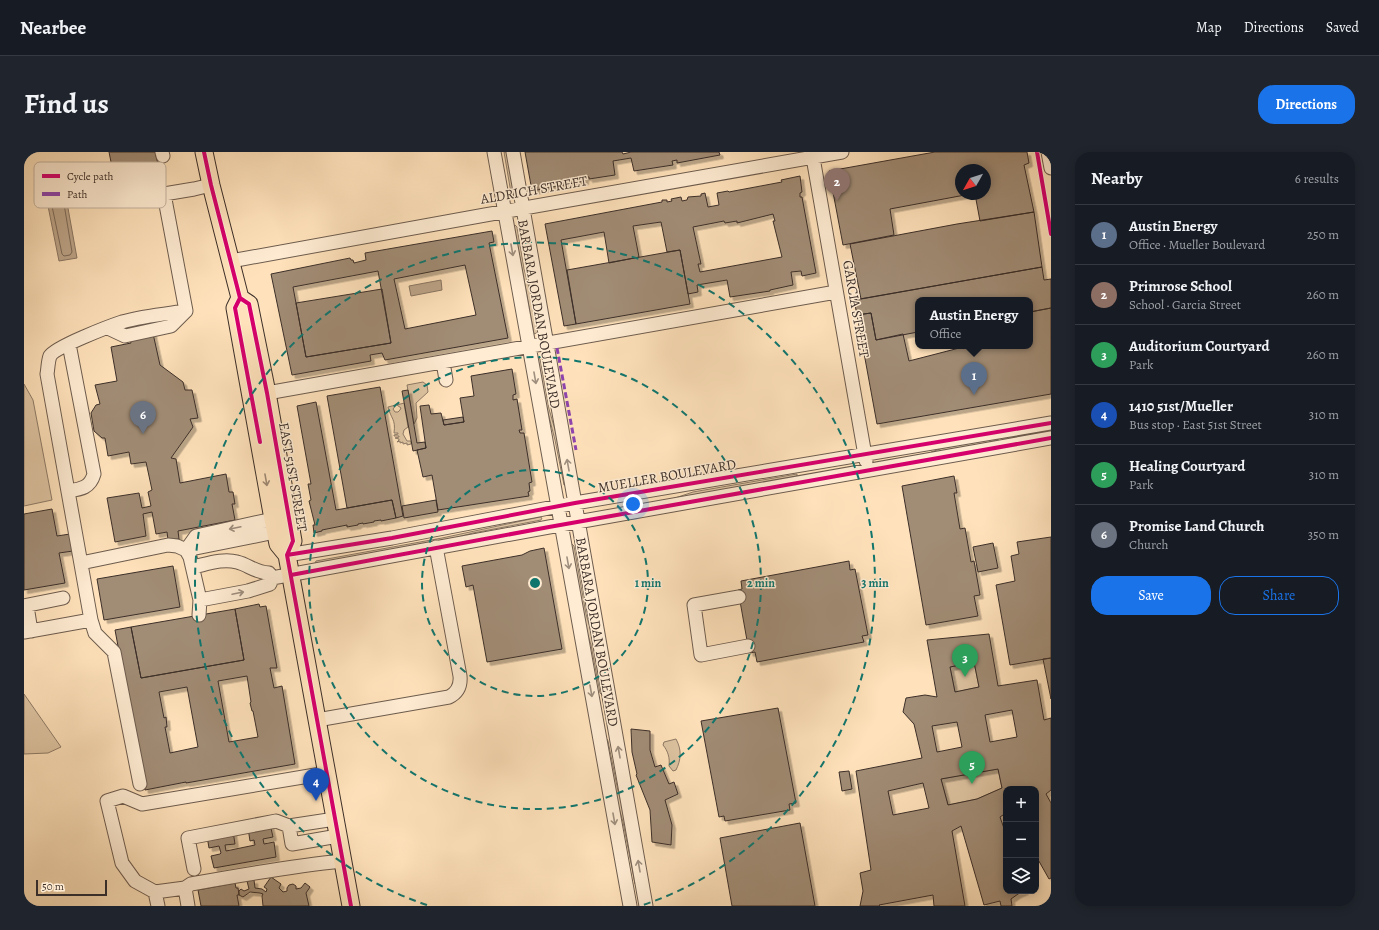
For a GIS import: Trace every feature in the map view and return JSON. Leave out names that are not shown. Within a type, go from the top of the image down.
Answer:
[{"type":"main road","name":"EAST 51ST STREET","points":[[204,152],[240,298],[235,308],[274,525],[278,544],[287,555],[351,906]]},
{"type":"main road","name":"EAST 51ST STREET","points":[[240,298],[249,304],[267,393],[293,541],[287,555]]},
{"type":"street","name":"BARBARA JORDAN BOULEVARD","points":[[494,152],[630,906]]},
{"type":"street","name":"BARBARA JORDAN BOULEVARD","points":[[513,152],[646,906]]},
{"type":"street","name":"ALDRICH STREET","points":[[231,261],[812,155],[842,152]]},
{"type":"street","points":[[1048,152],[1051,168]]},
{"type":"street","name":"GARCIA STREET","points":[[812,155],[868,471]]},
{"type":"street","points":[[166,194],[211,185]]},
{"type":"street","points":[[140,784],[114,652],[95,633],[91,620],[48,374],[48,365],[50,356],[57,350],[122,322],[186,311],[166,205]]},
{"type":"street","points":[[267,393],[338,379],[547,344],[836,292]]},
{"type":"street","points":[[68,491],[82,489],[93,479],[94,474],[69,344]]},
{"type":"street","points":[[443,362],[446,380]]},
{"type":"street","name":"MUELLER BOULEVARD","points":[[287,555],[392,538],[575,503],[865,453],[1051,423]]},
{"type":"street","points":[[272,578],[290,576],[436,547],[1051,438]]},
{"type":"street","points":[[186,550],[196,536],[274,525]]},
{"type":"street","points":[[81,563],[168,545],[177,546],[186,550],[190,557],[200,600],[199,615]]},
{"type":"street","points":[[317,720],[448,697],[453,695],[459,688],[460,676],[436,547]]},
{"type":"street","points":[[193,567],[225,561],[235,562],[255,571],[269,573],[272,578]]},
{"type":"street","points":[[200,600],[248,591],[270,584],[272,578]]},
{"type":"street","points":[[739,597],[694,605],[701,655],[748,646]]},
{"type":"street","points":[[63,598],[25,606],[27,631],[91,620]]},
{"type":"street","points":[[326,773],[142,804],[124,796],[107,800],[122,863],[135,881],[155,892],[185,888],[191,884],[244,874],[342,861]]},
{"type":"street","points":[[194,869],[188,838],[276,821],[289,826],[335,819]]},
{"type":"street","points":[[312,823],[315,840]]},
{"type":"street","points":[[289,826],[292,844],[338,836]]},
{"type":"street","points":[[185,888],[188,906]]},
{"type":"street","points":[[155,892],[158,906]]},
{"type":"shaded area","points":[[504,152],[507,152],[515,195],[511,193]]},
{"type":"shaded area","points":[[515,225],[517,227],[524,269],[535,309],[539,332],[534,334],[514,226]]},
{"type":"shaded area","points":[[538,357],[540,359],[549,409],[558,440],[567,485],[564,485],[547,409]]},
{"type":"shaded area","points":[[423,382],[427,385],[428,392],[416,403],[417,418],[414,424],[407,385]]},
{"type":"shaded area","points":[[24,384],[33,400],[52,500],[24,506]]},
{"type":"shaded area","points":[[404,403],[408,427],[404,430],[403,434],[407,441],[411,441],[411,444],[407,445],[407,443],[403,444],[403,442],[400,443],[400,441],[397,442],[399,439],[395,438],[399,436],[394,436],[398,433],[394,433],[394,422],[388,407],[396,405],[393,409],[395,412],[398,412],[401,408],[397,405]]},
{"type":"shaded area","points":[[999,439],[981,445],[931,455],[931,452],[943,448]]},
{"type":"shaded area","points":[[797,474],[797,476],[777,482],[672,499],[693,492]]},
{"type":"shaded area","points":[[540,517],[542,518],[541,520],[473,533],[443,541],[315,563],[316,561],[442,538]]},
{"type":"shaded area","points":[[572,544],[574,546],[586,614],[592,635],[602,695],[600,693],[591,645],[586,629]]},
{"type":"shaded area","points":[[974,662],[979,687],[955,692],[950,667]]},
{"type":"shaded area","points":[[24,694],[61,747],[48,753],[24,754]]},
{"type":"shaded area","points":[[606,739],[608,741],[618,791],[624,812],[636,885],[623,822],[614,791]]},
{"type":"shaded area","points":[[676,739],[680,751],[680,759],[676,770],[673,771],[669,766],[668,755],[663,745],[664,742]]},
{"type":"shaded area","points":[[998,769],[1002,788],[977,799],[948,805],[941,779]]},
{"type":"water","points":[[48,208],[68,208],[77,258],[59,261]]},
{"type":"water","points":[[441,280],[442,290],[411,296],[409,286]]},
{"type":"building","points":[[109,152],[155,152],[158,162],[111,162]]},
{"type":"building","points":[[525,152],[622,152],[623,154],[631,152],[719,152],[720,155],[677,163],[677,160],[672,161],[673,165],[634,171],[631,158],[613,161],[615,175],[589,179],[589,177],[585,177],[585,181],[532,191]]},
{"type":"building","points":[[935,152],[1027,152],[1029,163],[1024,165],[1034,212],[980,221],[976,200],[991,200],[991,164],[955,164],[955,197],[890,209],[894,235],[843,245],[829,171]]},
{"type":"building","points":[[800,176],[802,192],[800,193],[800,197],[802,197],[816,273],[802,276],[801,271],[791,272],[793,285],[770,291],[730,297],[727,280],[697,285],[698,292],[688,294],[680,250],[667,252],[661,222],[633,226],[639,257],[609,263],[604,232],[561,240],[576,324],[564,326],[545,224],[662,202],[662,200],[667,200],[667,202],[672,201],[671,199],[681,197],[682,201],[687,200],[688,197],[701,196],[701,194],[705,193],[708,207],[719,205],[717,193],[782,182],[781,180]],"holes":[[[773,214],[775,221],[773,221],[782,257],[700,272],[698,264],[701,264],[693,227],[724,221],[725,223],[737,221],[737,223]]]},
{"type":"building","points":[[1034,212],[1042,267],[861,299],[850,244],[957,224]]},
{"type":"building","points":[[492,231],[494,242],[489,243],[508,338],[385,360],[382,353],[370,355],[371,361],[292,375],[271,274],[350,258],[354,263],[366,260],[365,253]],"holes":[[[465,265],[476,315],[405,329],[394,279]],[[378,271],[391,343],[306,357],[293,287]]]},
{"type":"building","points":[[680,250],[690,304],[576,324],[567,270]]},
{"type":"building","points":[[1042,267],[1044,280],[1051,279],[1051,308],[1033,311],[1033,297],[915,297],[915,333],[876,340],[871,313],[857,315],[854,300]]},
{"type":"building","points":[[382,289],[391,343],[306,357],[296,303]]},
{"type":"building","points":[[1051,308],[1051,394],[877,424],[857,315],[871,313],[876,340],[903,334],[909,361],[955,349],[1033,349],[1033,311]]},
{"type":"building","points":[[150,320],[160,365],[183,382],[185,390],[192,390],[198,418],[190,419],[193,427],[171,458],[176,459],[180,483],[226,474],[229,492],[233,492],[235,504],[232,504],[235,520],[178,531],[179,539],[168,540],[167,532],[156,534],[152,512],[143,514],[146,536],[115,542],[107,498],[139,493],[142,508],[151,506],[148,492],[152,490],[146,462],[131,464],[129,452],[108,456],[105,438],[102,438],[94,431],[91,413],[96,405],[100,404],[95,385],[117,381],[111,347],[131,343],[127,325]]},
{"type":"building","points":[[512,369],[516,394],[513,395],[513,400],[517,399],[522,430],[519,430],[520,433],[524,433],[532,482],[529,483],[529,496],[438,510],[432,475],[423,477],[417,450],[426,448],[420,406],[429,405],[431,414],[441,413],[444,425],[464,422],[460,398],[474,396],[471,376]]},
{"type":"building","points":[[380,387],[403,516],[396,518],[392,500],[347,508],[327,396]]},
{"type":"building","points":[[408,390],[417,443],[425,442],[426,448],[413,451],[402,391]]},
{"type":"building","points":[[316,402],[336,510],[392,500],[396,518],[347,527],[347,525],[314,533],[313,525],[315,525],[309,501],[311,500],[308,484],[311,484],[297,406]]},
{"type":"building","points":[[463,417],[464,422],[444,425],[443,420]]},
{"type":"building","points":[[954,476],[957,493],[954,493],[960,529],[965,528],[971,562],[974,561],[980,595],[974,596],[978,616],[926,625],[902,486]]},
{"type":"building","points":[[436,500],[438,512],[404,518],[402,506]]},
{"type":"building","points":[[52,509],[57,536],[70,534],[73,551],[59,553],[65,583],[24,590],[24,514]]},
{"type":"building","points":[[1051,537],[1051,658],[1010,665],[996,585],[1015,581],[1011,556],[1019,554],[1017,542]]},
{"type":"building","points":[[993,543],[998,568],[978,572],[973,547]]},
{"type":"building","points":[[544,548],[562,649],[487,662],[473,585],[466,587],[462,566],[522,555],[530,551]]},
{"type":"building","points":[[849,561],[850,570],[855,569],[868,635],[862,636],[864,642],[757,662],[755,652],[750,653],[748,646],[738,590],[742,589],[741,581]]},
{"type":"building","points":[[173,566],[180,607],[104,620],[97,579]]},
{"type":"building","points":[[259,604],[260,607],[266,606],[277,668],[270,668],[274,688],[282,686],[295,764],[145,790],[115,630],[131,627],[141,678],[244,660],[235,609]],"holes":[[[247,676],[250,703],[258,737],[229,742],[218,681]],[[187,687],[198,747],[170,753],[165,727],[167,727],[166,717],[164,718],[159,692]]]},
{"type":"building","points":[[235,609],[244,660],[141,678],[131,627]]},
{"type":"building","points":[[989,634],[998,686],[1037,680],[1044,720],[1051,718],[1051,790],[1046,794],[1051,803],[1051,878],[1049,879],[1039,861],[1039,786],[1003,786],[1003,815],[1000,817],[1003,826],[1003,894],[1018,894],[1011,899],[1012,906],[1001,906],[1000,901],[984,905],[961,826],[952,831],[965,906],[934,906],[933,895],[879,905],[880,906],[860,906],[863,891],[860,873],[871,870],[856,771],[922,758],[914,724],[903,712],[906,698],[925,695],[937,697],[927,640]],"holes":[[[974,662],[979,687],[955,692],[950,667]],[[1012,710],[1017,737],[990,742],[985,715]],[[957,722],[962,747],[937,752],[932,726]],[[998,769],[1002,788],[977,799],[948,805],[941,779]],[[923,783],[929,808],[893,815],[888,791]]]},
{"type":"building","points":[[1051,658],[1051,699],[1043,659]]},
{"type":"building","points":[[778,708],[796,803],[789,804],[790,810],[725,821],[724,816],[719,817],[701,721]]},
{"type":"building","points":[[631,729],[650,731],[650,750],[655,767],[661,765],[669,784],[674,782],[678,794],[665,800],[672,825],[671,845],[652,842],[650,810],[636,775],[632,752]]},
{"type":"building","points":[[849,771],[852,789],[842,791],[839,772]]},
{"type":"building","points":[[800,823],[815,906],[732,906],[720,838]]},
{"type":"building","points":[[270,824],[273,837],[263,839],[264,844],[274,842],[276,857],[214,868],[211,856],[221,853],[219,846],[209,848],[207,836],[233,831],[235,844],[225,845],[226,851],[255,845],[254,840],[250,841],[248,828]]},
{"type":"building","points":[[271,877],[281,884],[279,888],[283,892],[287,891],[289,885],[293,884],[296,886],[296,889],[301,888],[305,883],[310,887],[306,893],[309,906],[263,906],[263,894],[250,892],[243,897],[239,895],[239,891],[241,889],[244,891],[249,889],[247,881],[254,880],[255,888],[262,889],[266,892],[267,889],[264,887]]},
{"type":"building","points":[[235,883],[236,888],[238,888],[239,895],[237,895],[239,906],[201,906],[198,890]]},
{"type":"marked path","points":[[557,348],[576,450]]},
{"type":"cycle path","points":[[204,152],[240,298],[249,304],[267,393],[293,541],[287,555],[351,906]]},
{"type":"cycle path","points":[[1037,152],[1051,234]]},
{"type":"cycle path","points":[[240,298],[235,308],[260,442]]},
{"type":"cycle path","points":[[287,555],[392,538],[575,503],[1051,423]]},
{"type":"cycle path","points":[[291,575],[549,527],[1051,438]]},
{"type":"place","name":"Primrose School","points":[[837,201]]},
{"type":"place","name":"Austin Energy","points":[[974,395]]},
{"type":"place","name":"Promise Land Church","points":[[143,434]]},
{"type":"place","name":"Auditorium Courtyard","points":[[965,677]]},
{"type":"place","name":"Healing Courtyard","points":[[972,784]]},
{"type":"place","name":"1410 51st/Mueller","points":[[316,801]]}]
